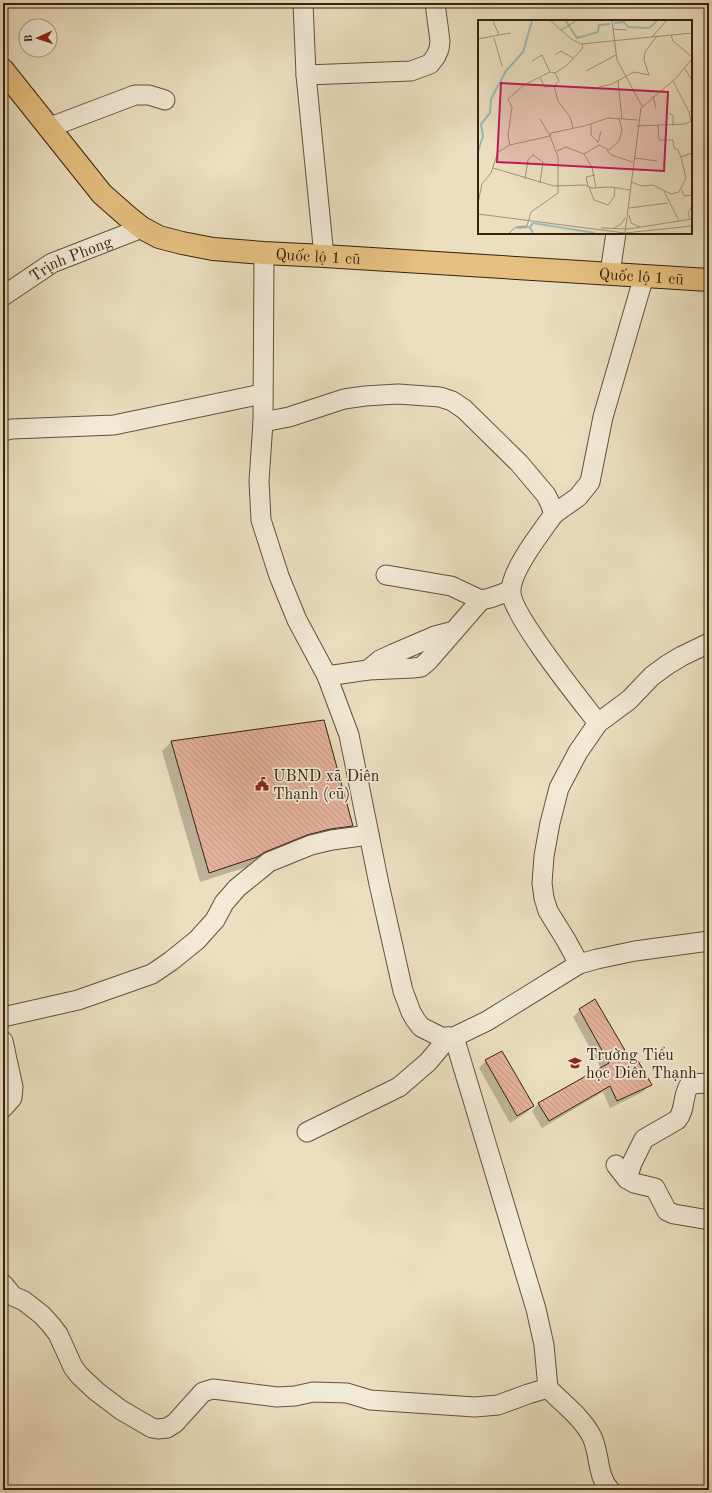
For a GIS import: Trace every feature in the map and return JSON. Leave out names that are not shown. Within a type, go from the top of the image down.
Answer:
[{"type":"main road","name":"Quốc lộ 1 cũ","points":[[3,70],[102,194],[142,228],[159,237],[197,247],[264,253],[709,280]]},
{"type":"street","points":[[303,3],[306,75],[324,256]]},
{"type":"street","points":[[306,75],[411,72],[430,64],[439,49],[440,40],[435,3]]},
{"type":"street","points":[[48,128],[135,95],[149,95],[165,100]]},
{"type":"street","name":"Trịnh Phong","points":[[3,296],[52,263],[142,228]]},
{"type":"street","points":[[610,273],[616,234]]},
{"type":"street","points":[[264,253],[263,422],[259,481],[262,520],[279,576],[297,620],[327,676],[349,735],[369,835],[404,991],[411,1012],[422,1027],[441,1037],[451,1037]]},
{"type":"street","points":[[598,723],[557,669],[521,617],[515,606],[510,591],[515,574],[539,534],[554,514],[578,497],[590,482],[603,417],[644,276]]},
{"type":"street","points":[[3,431],[12,429],[114,425],[262,394]]},
{"type":"street","points":[[263,422],[288,417],[344,399],[365,396],[398,394],[440,397],[452,401],[464,410],[519,463],[546,495],[554,514]]},
{"type":"street","points":[[386,575],[451,586],[481,600]]},
{"type":"street","points":[[327,676],[368,670],[421,667],[481,600],[510,591]]},
{"type":"street","points":[[579,964],[548,911],[542,883],[544,856],[550,823],[559,788],[578,752],[598,723],[629,700],[652,676],[667,664],[709,643]]},
{"type":"street","points":[[3,1017],[78,1000],[152,974],[172,961],[197,940],[214,920],[224,903],[233,893],[269,862],[311,845],[332,840],[369,835]]},
{"type":"street","points":[[307,1132],[398,1087],[428,1062],[451,1037],[486,1021],[579,964],[635,951],[709,941]]},
{"type":"street","points":[[451,1037],[536,1309],[544,1345],[548,1388],[575,1413],[593,1438],[605,1484],[610,1490]]},
{"type":"street","points":[[3,1041],[13,1087],[12,1098],[3,1108]]},
{"type":"street","points":[[709,1083],[690,1084],[685,1093],[680,1116],[677,1120],[644,1139],[632,1163],[621,1172],[634,1183],[655,1188],[668,1211],[674,1214],[709,1220]]},
{"type":"street","points":[[3,1284],[13,1296],[42,1315],[58,1334],[73,1366],[79,1375],[90,1386],[120,1410],[158,1430],[167,1428],[175,1423],[203,1392],[213,1389],[277,1397],[295,1396],[313,1392],[347,1393],[370,1400],[475,1407],[498,1405],[548,1388]]},
{"type":"building","name":"UBND xã Diên Thạnh (cũ)","points":[[324,720],[353,826],[330,829],[307,835],[265,852],[257,857],[209,873],[171,741]]},
{"type":"building","points":[[595,999],[633,1064],[638,1061],[652,1085],[617,1101],[610,1086],[549,1121],[538,1103],[609,1063],[579,1009]]},
{"type":"building","points":[[502,1051],[534,1106],[517,1116],[485,1060]]},
{"type":"place","name":"UBND xã Diên Thạnh (cũ)","points":[[262,784]]},
{"type":"place","name":"Trường Tiểu học Diên Thạnh","points":[[575,1063]]}]
